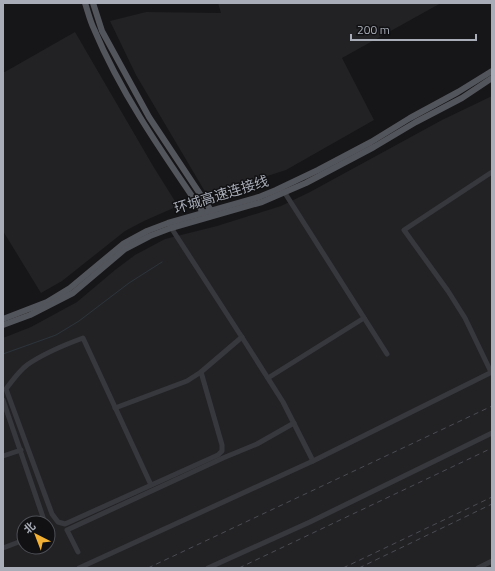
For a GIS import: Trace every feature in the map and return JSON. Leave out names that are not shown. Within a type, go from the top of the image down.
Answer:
[{"type":"main road","points":[[85,3],[93,28],[118,80],[147,128],[205,215]]},
{"type":"main road","points":[[93,3],[102,31],[149,117],[212,213]]},
{"type":"main road","name":"环城高速连接线","points":[[3,319],[47,302],[70,288],[124,244],[147,231],[212,213],[283,190],[371,142],[410,118],[492,74]]},
{"type":"main road","name":"环城高速连接线","points":[[3,325],[30,315],[73,293],[125,249],[169,225]]},
{"type":"street","points":[[79,568],[313,461],[492,372],[465,318],[448,291],[404,230],[492,172]]},
{"type":"street","points":[[283,190],[387,354]]},
{"type":"street","points":[[169,225],[283,402],[313,461]]},
{"type":"street","points":[[268,378],[364,318]]},
{"type":"street","points":[[116,408],[187,381],[201,372],[242,337]]},
{"type":"street","points":[[151,485],[83,338],[56,348],[26,366],[6,389],[52,514],[58,522],[65,524],[218,455],[222,451],[222,445],[201,372]]},
{"type":"street","points":[[3,400],[42,515]]},
{"type":"street","points":[[78,552],[67,530],[257,444],[294,423]]},
{"type":"street","points":[[208,568],[310,522],[492,433]]},
{"type":"street","points":[[3,456],[21,450]]},
{"type":"street","points":[[3,548],[16,543]]},
{"type":"street","points":[[478,568],[492,561]]},
{"type":"shaded area","points":[[218,3],[441,3],[342,58],[374,120],[286,170],[207,195],[136,75],[110,21],[146,12],[221,13]]},
{"type":"shaded area","points":[[75,32],[178,206],[125,231],[62,281],[41,293],[3,231],[3,73]]},
{"type":"shaded area","points":[[492,96],[492,568],[3,568],[3,338],[31,327],[77,302],[135,255],[165,239],[217,226],[281,206],[310,192],[442,120]]},
{"type":"waterway","points":[[3,354],[56,335],[79,321],[129,283],[162,262]]},
{"type":"railway","points":[[148,568],[492,406]]},
{"type":"railway","points":[[239,568],[492,448]]},
{"type":"railway","points":[[343,568],[492,497]]},
{"type":"railway","points":[[359,568],[492,504]]}]
